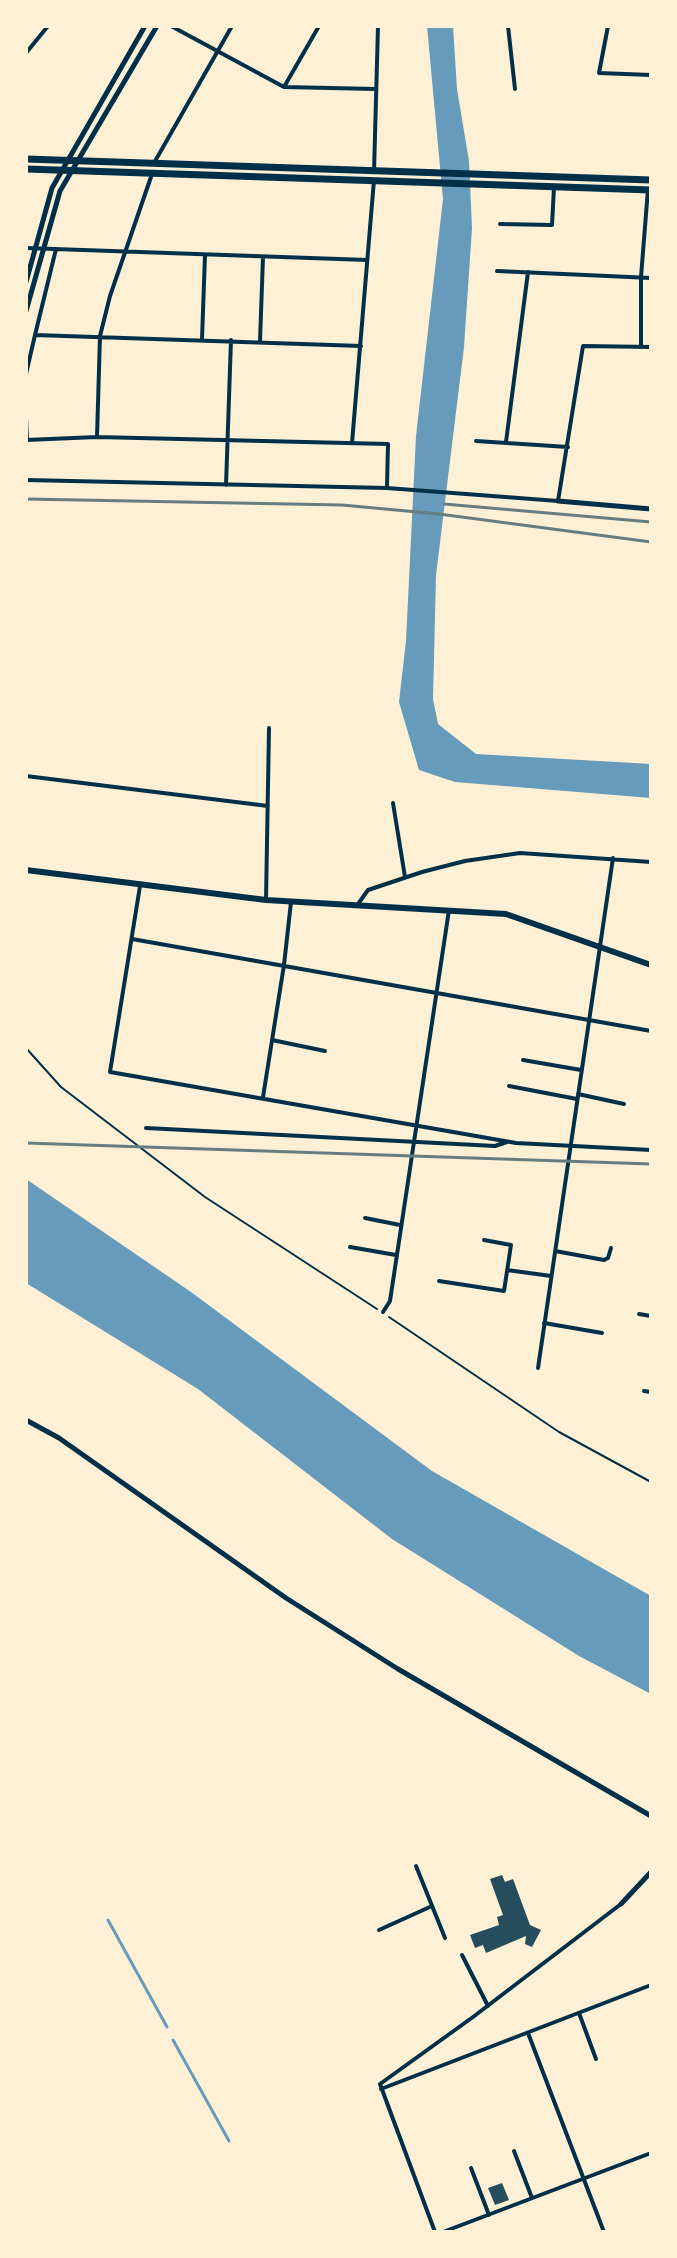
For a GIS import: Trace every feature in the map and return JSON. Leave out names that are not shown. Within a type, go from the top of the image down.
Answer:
[{"type":"main road","points":[[26,159],[374,171],[425,177],[650,185]]},
{"type":"main road","points":[[26,169],[374,181],[425,177]]},
{"type":"main road","points":[[497,180],[554,186],[650,185]]},
{"type":"main road","points":[[26,870],[266,900],[506,914],[651,965]]},
{"type":"street","points":[[26,53],[48,26]]},
{"type":"street","points":[[26,282],[52,188],[145,26]]},
{"type":"street","points":[[26,311],[60,191],[157,26]]},
{"type":"street","points":[[171,26],[284,87],[376,89]]},
{"type":"street","points":[[154,163],[232,26]]},
{"type":"street","points":[[284,87],[319,26]]},
{"type":"street","points":[[352,443],[374,181],[378,26]]},
{"type":"street","points":[[508,26],[515,89]]},
{"type":"street","points":[[608,26],[599,73],[651,75]]},
{"type":"street","points":[[97,437],[100,336],[152,174]]},
{"type":"street","points":[[641,346],[641,277],[650,185]]},
{"type":"street","points":[[500,224],[552,225],[554,186]]},
{"type":"street","points":[[26,248],[368,260]]},
{"type":"street","points":[[26,374],[56,249]]},
{"type":"street","points":[[202,339],[205,255]]},
{"type":"street","points":[[260,341],[263,257]]},
{"type":"street","points":[[497,271],[651,278]]},
{"type":"street","points":[[506,442],[528,272]]},
{"type":"street","points":[[35,335],[361,346]]},
{"type":"street","points":[[226,485],[231,340]]},
{"type":"street","points":[[558,501],[583,346],[651,347]]},
{"type":"street","points":[[26,417],[26,440],[97,437],[388,444],[390,489]]},
{"type":"street","points":[[476,441],[568,447]]},
{"type":"street","points":[[26,480],[390,489],[651,509]]},
{"type":"street","points":[[266,900],[269,728]]},
{"type":"street","points":[[26,776],[268,806]]},
{"type":"street","points":[[393,803],[405,877]]},
{"type":"street","points":[[357,906],[368,890],[465,861],[520,853],[651,862]]},
{"type":"street","points":[[538,1368],[613,858]]},
{"type":"street","points":[[140,886],[110,1072],[509,1141],[651,1150]]},
{"type":"street","points":[[263,1097],[291,902]]},
{"type":"street","points":[[383,1312],[390,1301],[449,909]]},
{"type":"street","points":[[132,939],[651,1031]]},
{"type":"street","points":[[272,1040],[325,1051]]},
{"type":"street","points":[[523,1060],[581,1070]]},
{"type":"street","points":[[509,1086],[624,1104]]},
{"type":"street","points":[[146,1128],[495,1146],[509,1141]]},
{"type":"street","points":[[365,1218],[400,1225]]},
{"type":"street","points":[[439,1281],[504,1291],[511,1245],[484,1240]]},
{"type":"street","points":[[350,1247],[396,1255]]},
{"type":"street","points":[[555,1251],[604,1260],[608,1258],[611,1248]]},
{"type":"street","points":[[507,1270],[551,1276]]},
{"type":"street","points":[[639,1314],[651,1316]]},
{"type":"street","points":[[544,1323],[602,1333]]},
{"type":"street","points":[[644,1391],[651,1392]]},
{"type":"street","points":[[26,1420],[56,1436],[286,1598],[360,1645],[651,1816]]},
{"type":"street","points":[[416,1866],[445,1938]]},
{"type":"street","points":[[435,2232],[380,2084],[488,2007],[621,1904],[651,1872]]},
{"type":"street","points":[[379,1930],[432,1906]]},
{"type":"street","points":[[462,1955],[488,2007]]},
{"type":"street","points":[[381,2089],[651,1985]]},
{"type":"street","points":[[579,2013],[596,2059]]},
{"type":"street","points":[[528,2033],[604,2232]]},
{"type":"street","points":[[514,2151],[532,2198]]},
{"type":"street","points":[[443,2232],[651,2153]]},
{"type":"street","points":[[471,2168],[489,2215]]},
{"type":"path","points":[[26,1048],[61,1087],[205,1197],[383,1312],[559,1432],[651,1482]]},
{"type":"water","points":[[427,26],[453,26],[457,89],[469,161],[472,228],[464,347],[436,575],[433,699],[438,724],[476,754],[651,764],[651,798],[455,782],[419,770],[399,702],[406,641],[416,436],[443,199]]},
{"type":"water","points":[[26,1179],[191,1292],[432,1471],[651,1596],[651,1694],[579,1656],[392,1539],[198,1389],[26,1283]]},
{"type":"building","points":[[502,1875],[505,1882],[513,1879],[530,1925],[541,1930],[532,1947],[525,1944],[526,1936],[486,1953],[483,1945],[475,1948],[470,1935],[499,1925],[497,1917],[503,1915],[490,1879]]},
{"type":"building","points":[[502,2183],[509,2200],[495,2205],[488,2188]]},
{"type":"waterway","points":[[108,1920],[167,2027]]},
{"type":"waterway","points":[[173,2040],[229,2141]]},
{"type":"railway","points":[[26,499],[342,505],[439,514],[651,542]]},
{"type":"railway","points":[[444,504],[651,522]]},
{"type":"railway","points":[[26,1143],[651,1164]]}]
